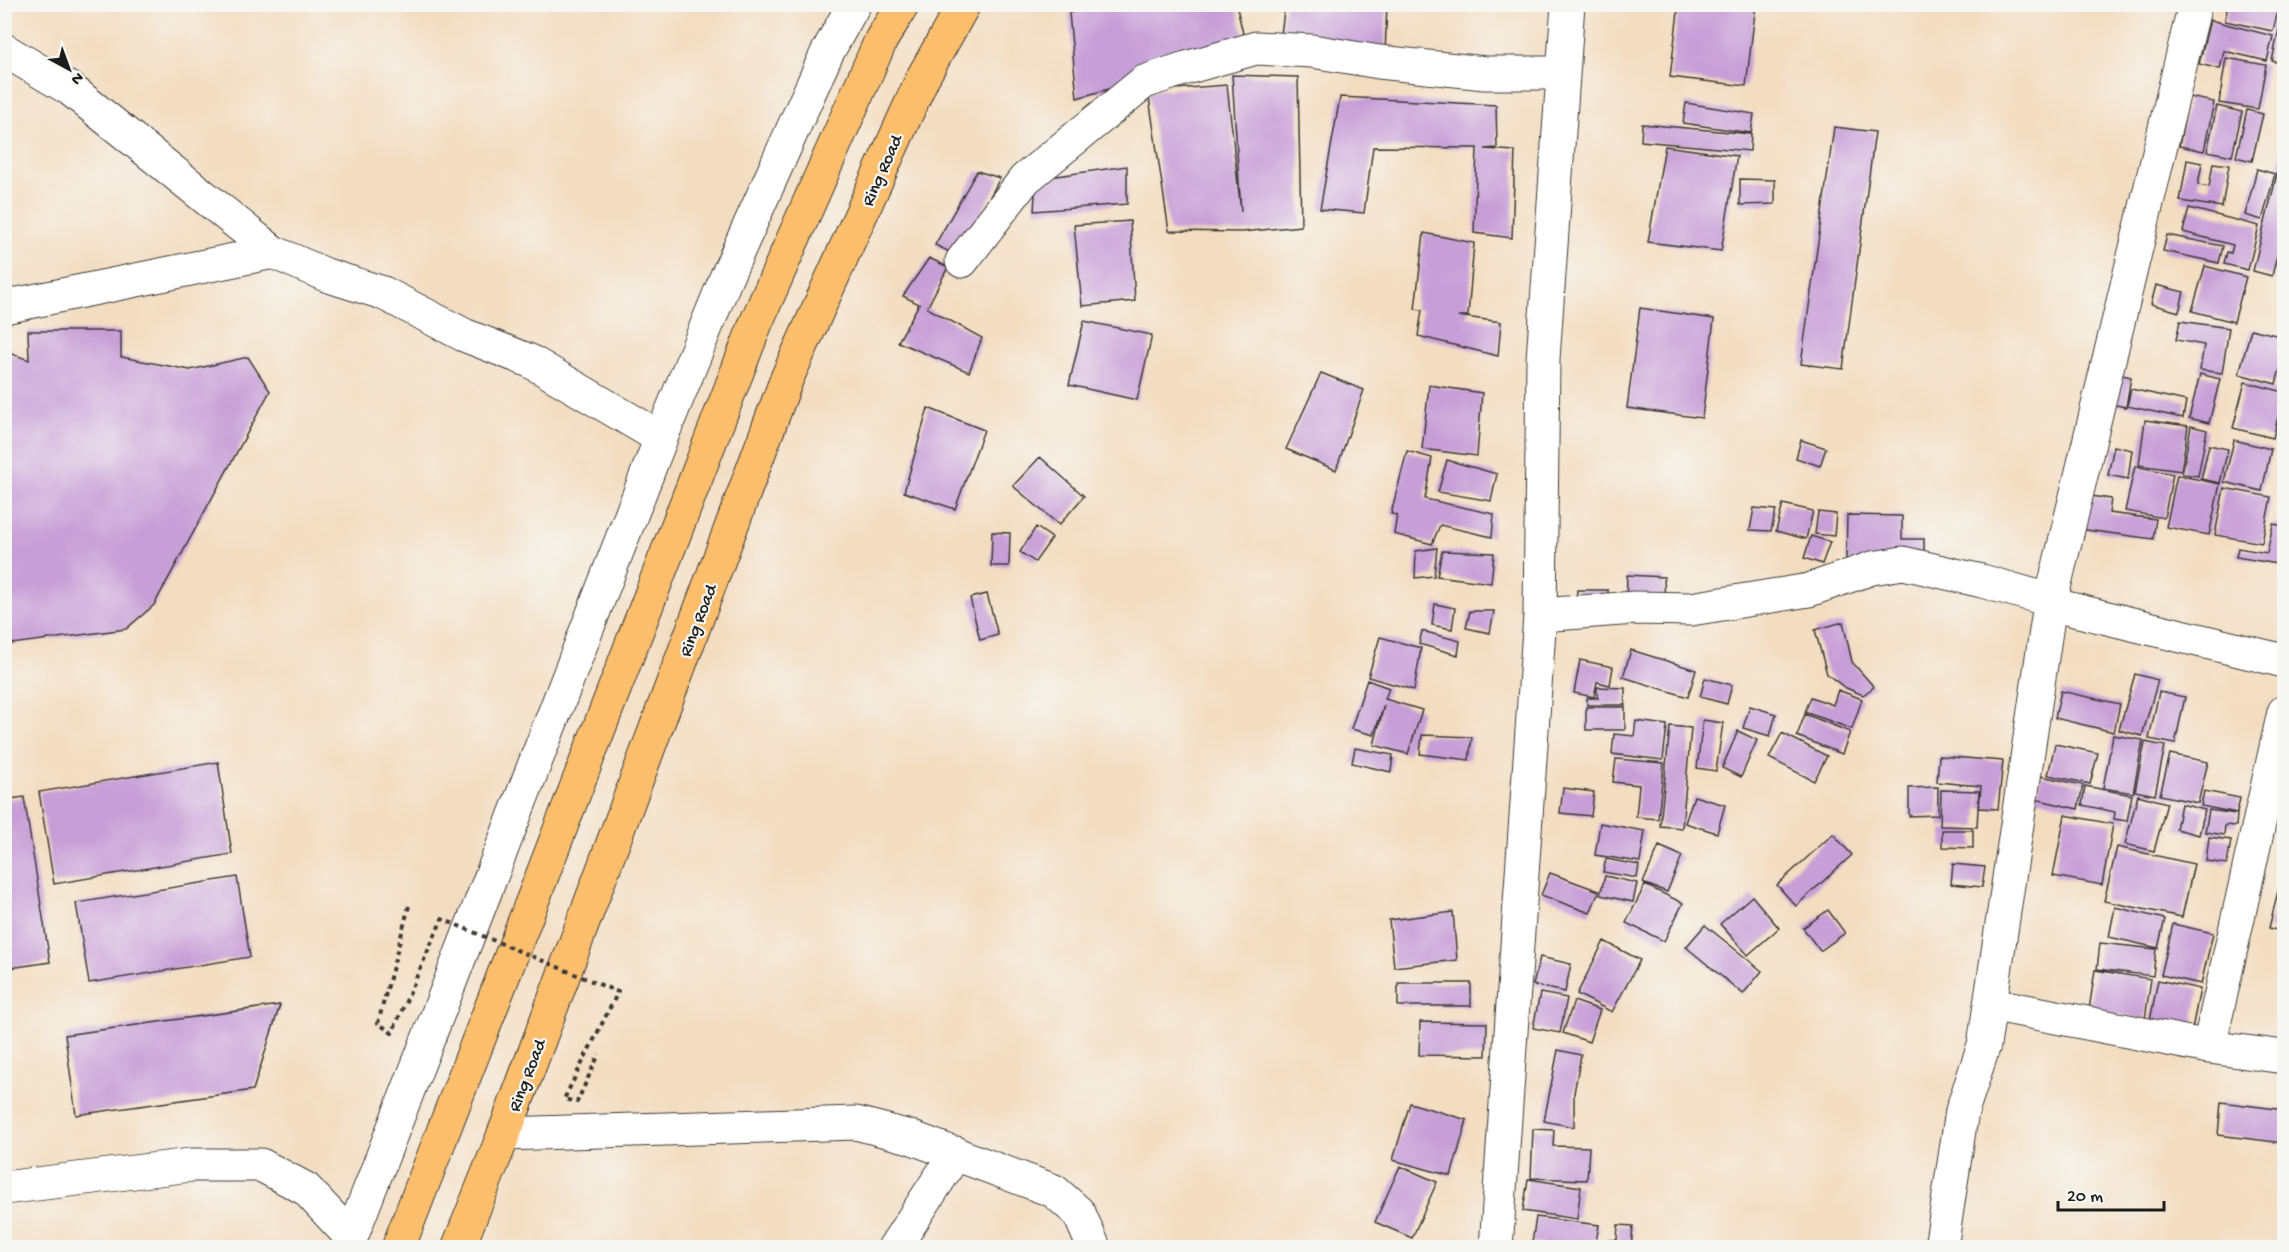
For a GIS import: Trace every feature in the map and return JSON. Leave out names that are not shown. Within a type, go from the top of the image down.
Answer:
[{"type":"highway","points":[[398,1248],[756,323],[882,40],[903,4]]},
{"type":"highway","name":"Ring Road","points":[[458,1248],[504,1134],[787,378],[923,77],[964,4]]},
{"type":"street","points":[[4,1188],[191,1165],[261,1165],[306,1190],[349,1242],[661,438],[731,268],[827,53],[855,4]]},
{"type":"street","points":[[1497,1248],[1540,615],[1543,359],[1568,4]]},
{"type":"street","points":[[1941,1248],[1962,1111],[1984,1045],[2050,604],[2196,4]]},
{"type":"street","points":[[962,261],[1024,179],[1144,82],[1185,68],[1256,48],[1312,51],[1378,62],[1485,73],[1562,73]]},
{"type":"street","points":[[4,50],[70,89],[273,252],[326,275],[383,292],[464,335],[530,361],[661,438]]},
{"type":"street","points":[[4,307],[273,252]]},
{"type":"street","points":[[1540,615],[1635,608],[1692,609],[1809,590],[1872,568],[1903,563],[1982,580],[2039,597],[2050,604],[2284,661]]},
{"type":"street","points":[[2209,1047],[2284,712]]},
{"type":"street","points":[[1990,1004],[2209,1047],[2284,1057]]},
{"type":"street","points":[[504,1134],[856,1123],[910,1137],[1054,1191],[1079,1213],[1094,1248]]},
{"type":"street","points":[[894,1248],[956,1153]]},
{"type":"path","points":[[409,906],[378,1023],[392,1033],[442,919],[618,992],[564,1099],[577,1102],[599,1054]]},
{"type":"building","points":[[1103,4],[1236,4],[1247,50],[1077,98],[1069,13]]},
{"type":"building","points":[[1285,4],[1387,4],[1385,55],[1279,49]]},
{"type":"building","points":[[1679,4],[1756,4],[1746,86],[1670,77]]},
{"type":"building","points":[[2228,4],[2245,4],[2278,11],[2273,31],[2225,21]]},
{"type":"building","points":[[2282,15],[2284,15],[2284,64],[2272,61]]},
{"type":"building","points":[[2210,20],[2273,36],[2267,61],[2224,51],[2220,69],[2199,64]]},
{"type":"building","points":[[2226,58],[2266,65],[2258,109],[2219,103]]},
{"type":"building","points":[[1232,75],[1298,77],[1301,226],[1242,232],[1169,231],[1148,91],[1227,85],[1241,212]]},
{"type":"building","points":[[1340,97],[1496,105],[1497,148],[1485,149],[1515,151],[1512,238],[1474,233],[1477,148],[1373,147],[1364,213],[1320,209]]},
{"type":"building","points":[[2189,97],[2214,102],[2204,151],[2179,146]]},
{"type":"building","points":[[1686,103],[1754,114],[1751,133],[1683,123]]},
{"type":"building","points":[[2217,106],[2242,112],[2232,156],[2207,151]]},
{"type":"building","points":[[2247,110],[2263,114],[2252,161],[2236,157]]},
{"type":"building","points":[[1642,124],[1751,134],[1750,151],[1641,141]]},
{"type":"building","points":[[1834,127],[1875,132],[1843,369],[1801,364]]},
{"type":"building","points":[[2284,141],[2284,171],[2277,169]]},
{"type":"building","points":[[1665,146],[1737,156],[1721,251],[1648,242]]},
{"type":"building","points":[[2187,160],[2202,163],[2198,185],[2209,187],[2213,163],[2229,165],[2222,207],[2180,201]]},
{"type":"building","points":[[1127,166],[1127,204],[1034,211],[1036,179]]},
{"type":"building","points":[[2257,169],[2275,174],[2262,220],[2245,215]]},
{"type":"building","points":[[977,171],[1000,178],[958,256],[935,245]]},
{"type":"building","points":[[2277,174],[2284,176],[2284,227],[2272,276],[2253,271]]},
{"type":"building","points":[[1740,179],[1775,180],[1775,204],[1740,205]]},
{"type":"building","points":[[2189,208],[2259,226],[2248,270],[2224,264],[2227,252],[2231,253],[2233,245],[2183,232]]},
{"type":"building","points":[[1130,221],[1135,301],[1082,306],[1074,225]]},
{"type":"building","points":[[1424,233],[1474,243],[1468,316],[1458,316],[1501,322],[1498,356],[1418,336],[1422,310],[1415,309]]},
{"type":"building","points":[[2167,235],[2223,246],[2219,263],[2163,251]]},
{"type":"building","points":[[929,258],[948,267],[927,308],[982,338],[969,372],[898,342],[919,304],[903,296]]},
{"type":"building","points":[[2205,266],[2246,277],[2234,322],[2192,311]]},
{"type":"building","points":[[2156,285],[2184,292],[2179,312],[2151,304]]},
{"type":"building","points":[[1640,308],[1714,319],[1702,418],[1627,408]]},
{"type":"building","points":[[1084,321],[1152,335],[1137,400],[1069,385]]},
{"type":"building","points":[[2180,321],[2229,328],[2222,373],[2200,370],[2204,345],[2176,340]]},
{"type":"building","points":[[2251,329],[2284,337],[2284,354],[2276,384],[2239,374]]},
{"type":"building","points":[[28,331],[121,331],[121,357],[190,370],[248,357],[270,391],[154,605],[126,629],[4,645],[4,351],[29,360]]},
{"type":"building","points":[[1321,373],[1364,390],[1336,470],[1286,449]]},
{"type":"building","points":[[2118,374],[2131,377],[2126,407],[2111,404]]},
{"type":"building","points":[[2200,374],[2220,379],[2209,423],[2189,418]]},
{"type":"building","points":[[2245,382],[2284,392],[2273,438],[2233,428]]},
{"type":"building","points":[[1429,385],[1482,393],[1477,456],[1422,449]]},
{"type":"building","points":[[2131,389],[2186,401],[2183,418],[2127,406]]},
{"type":"building","points":[[2284,405],[2284,429],[2276,427]]},
{"type":"building","points":[[928,408],[984,430],[955,509],[904,492]]},
{"type":"building","points":[[2145,420],[2188,426],[2181,471],[2139,465]]},
{"type":"building","points":[[2191,426],[2207,430],[2198,476],[2182,474]]},
{"type":"building","points":[[1801,440],[1826,448],[1820,466],[1796,458]]},
{"type":"building","points":[[2234,440],[2271,449],[2262,491],[2224,482]]},
{"type":"building","points":[[2209,445],[2228,449],[2220,483],[2201,479]]},
{"type":"building","points":[[2114,446],[2132,450],[2128,479],[2108,475]]},
{"type":"building","points":[[1407,451],[1432,458],[1425,499],[1494,514],[1492,537],[1440,525],[1432,544],[1394,534],[1397,515],[1391,514]]},
{"type":"building","points":[[1040,457],[1084,496],[1059,525],[1013,486]]},
{"type":"building","points":[[1447,460],[1497,474],[1491,501],[1438,492]]},
{"type":"building","points":[[2135,466],[2173,474],[2164,518],[2125,511]]},
{"type":"building","points":[[2177,475],[2220,484],[2209,535],[2166,527]]},
{"type":"building","points":[[2224,488],[2271,497],[2262,543],[2215,535]]},
{"type":"building","points":[[2084,495],[2111,499],[2109,513],[2156,519],[2153,539],[2079,529]]},
{"type":"building","points":[[1783,504],[1813,511],[1806,539],[1776,531]]},
{"type":"building","points":[[1754,508],[1776,510],[1771,531],[1750,530]]},
{"type":"building","points":[[1818,512],[1836,514],[1834,536],[1815,534]]},
{"type":"building","points":[[1847,515],[1902,516],[1902,539],[1924,539],[1924,562],[1846,561]]},
{"type":"building","points":[[2273,524],[2284,526],[2284,565],[2236,557],[2238,548],[2267,553]]},
{"type":"building","points":[[1036,527],[1052,538],[1035,562],[1020,552]]},
{"type":"building","points":[[992,532],[1010,533],[1009,566],[991,566]]},
{"type":"building","points":[[1811,536],[1830,542],[1822,564],[1804,558]]},
{"type":"building","points":[[1437,548],[1434,576],[1415,578],[1416,551]]},
{"type":"building","points":[[1442,551],[1494,553],[1491,583],[1437,576]]},
{"type":"building","points":[[1627,575],[1664,577],[1665,609],[1626,609]]},
{"type":"building","points":[[1577,590],[1608,590],[1608,606],[1576,605]]},
{"type":"building","points":[[987,594],[998,635],[980,640],[970,598]]},
{"type":"building","points":[[1435,604],[1455,608],[1452,629],[1432,625]]},
{"type":"building","points":[[1470,611],[1494,611],[1490,633],[1466,628]]},
{"type":"building","points":[[1843,622],[1852,662],[1874,687],[1863,695],[1844,687],[1827,674],[1815,630]]},
{"type":"building","points":[[1422,631],[1460,641],[1458,655],[1419,644]]},
{"type":"building","points":[[1380,637],[1421,648],[1414,690],[1368,677]]},
{"type":"building","points":[[1631,650],[1696,670],[1688,697],[1623,677]]},
{"type":"building","points":[[1580,660],[1613,667],[1610,685],[1597,682],[1594,697],[1574,693]]},
{"type":"building","points":[[2135,674],[2158,680],[2142,736],[2119,730]]},
{"type":"building","points":[[1705,678],[1732,685],[1727,704],[1700,697]]},
{"type":"building","points":[[1367,680],[1389,688],[1385,699],[1422,710],[1408,754],[1374,745],[1384,705],[1374,735],[1351,729]]},
{"type":"building","points":[[1597,687],[1625,688],[1625,705],[1587,705],[1587,698],[1597,698]]},
{"type":"building","points":[[1838,690],[1862,699],[1852,729],[1805,712],[1811,697],[1833,705]]},
{"type":"building","points":[[2061,691],[2120,704],[2114,732],[2055,718]]},
{"type":"building","points":[[2159,692],[2185,697],[2175,744],[2149,739]]},
{"type":"building","points":[[1750,706],[1776,714],[1770,736],[1743,728]]},
{"type":"building","points":[[1586,707],[1625,707],[1625,730],[1586,730]]},
{"type":"building","points":[[1805,714],[1850,732],[1842,754],[1797,736]]},
{"type":"building","points":[[1703,720],[1723,723],[1716,771],[1697,768]]},
{"type":"building","points":[[1636,721],[1667,725],[1663,760],[1612,754],[1614,734],[1634,736]]},
{"type":"building","points":[[1670,726],[1691,728],[1682,828],[1660,826]]},
{"type":"building","points":[[1738,731],[1757,740],[1741,777],[1722,768]]},
{"type":"building","points":[[1782,733],[1827,756],[1814,781],[1769,758]]},
{"type":"building","points":[[1422,735],[1472,737],[1469,760],[1420,754]]},
{"type":"building","points":[[2113,735],[2143,740],[2133,793],[2103,788]]},
{"type":"building","points":[[2145,742],[2165,746],[2155,795],[2135,791]]},
{"type":"building","points":[[2055,744],[2098,753],[2090,784],[2048,775]]},
{"type":"building","points":[[1355,748],[1393,755],[1391,772],[1352,763]]},
{"type":"building","points":[[2170,754],[2208,762],[2198,803],[2160,795]]},
{"type":"building","points":[[1939,756],[2003,761],[1998,809],[1979,808],[1981,786],[1937,782]]},
{"type":"building","points":[[1616,759],[1664,763],[1658,819],[1636,817],[1639,785],[1613,782]]},
{"type":"building","points":[[218,762],[232,854],[54,884],[39,792]]},
{"type":"building","points":[[2041,776],[2083,785],[2078,809],[2035,799]]},
{"type":"building","points":[[2085,786],[2132,795],[2127,821],[2114,819],[2115,812],[2082,805]]},
{"type":"building","points":[[1938,787],[1938,815],[1909,816],[1909,788]]},
{"type":"building","points":[[1563,788],[1594,792],[1591,816],[1560,813]]},
{"type":"building","points":[[1941,790],[1979,791],[1977,827],[1940,826]]},
{"type":"building","points":[[2204,791],[2240,798],[2237,813],[2201,806]]},
{"type":"building","points":[[2138,795],[2167,803],[2154,851],[2125,844]]},
{"type":"building","points":[[1694,796],[1725,805],[1717,833],[1685,823]]},
{"type":"building","points":[[24,797],[50,962],[4,969],[4,800]]},
{"type":"building","points":[[2181,804],[2205,810],[2199,835],[2176,829]]},
{"type":"building","points":[[2209,810],[2237,814],[2236,826],[2225,825],[2224,835],[2205,832]]},
{"type":"building","points":[[2065,815],[2113,824],[2102,885],[2053,876]]},
{"type":"building","points":[[1600,823],[1645,831],[1640,862],[1595,855]]},
{"type":"building","points":[[1942,830],[1973,830],[1973,848],[1942,847]]},
{"type":"building","points":[[1833,834],[1852,855],[1796,906],[1777,885]]},
{"type":"building","points":[[2209,837],[2231,840],[2227,864],[2206,861]]},
{"type":"building","points":[[1659,846],[1682,856],[1667,892],[1643,883]]},
{"type":"building","points":[[2117,847],[2194,864],[2182,917],[2104,901]]},
{"type":"building","points":[[1606,859],[1639,865],[1637,878],[1603,872]]},
{"type":"building","points":[[1953,864],[1985,867],[1982,887],[1951,884]]},
{"type":"building","points":[[1550,873],[1599,891],[1590,913],[1541,895]]},
{"type":"building","points":[[1605,876],[1637,883],[1633,902],[1600,895]]},
{"type":"building","points":[[237,877],[250,957],[89,983],[76,903]]},
{"type":"building","points":[[2280,883],[2284,884],[2284,932],[2269,928]]},
{"type":"building","points":[[1645,885],[1683,903],[1664,941],[1626,923]]},
{"type":"building","points":[[1752,896],[1779,928],[1748,955],[1720,924]]},
{"type":"building","points":[[2115,907],[2165,919],[2158,948],[2109,937]]},
{"type":"building","points":[[1828,910],[1845,933],[1820,951],[1803,928]]},
{"type":"building","points":[[1453,912],[1457,960],[1394,967],[1389,920]]},
{"type":"building","points":[[2173,924],[2213,933],[2201,984],[2161,975]]},
{"type":"building","points":[[1705,925],[1762,971],[1743,994],[1686,947]]},
{"type":"building","points":[[1604,941],[1640,960],[1612,1012],[1577,994]]},
{"type":"building","points":[[2100,943],[2156,949],[2153,976],[2097,969]]},
{"type":"building","points":[[1540,957],[1571,964],[1565,992],[1533,985]]},
{"type":"building","points":[[2095,970],[2151,979],[2145,1019],[2089,1010]]},
{"type":"building","points":[[2158,980],[2200,989],[2192,1029],[2150,1021]]},
{"type":"building","points":[[1398,983],[1471,983],[1471,1006],[1398,1006]]},
{"type":"building","points":[[1540,993],[1567,998],[1560,1033],[1533,1028]]},
{"type":"building","points":[[1574,1001],[1600,1010],[1589,1042],[1563,1033]]},
{"type":"building","points":[[280,1005],[253,1090],[76,1115],[65,1035]]},
{"type":"building","points":[[1420,1022],[1487,1023],[1486,1056],[1419,1055]]},
{"type":"building","points":[[1558,1050],[1581,1055],[1574,1093],[1574,1127],[1544,1121]]},
{"type":"building","points":[[2221,1102],[2284,1110],[2284,1143],[2218,1135]]},
{"type":"building","points":[[1410,1103],[1467,1120],[1451,1176],[1393,1160]]},
{"type":"building","points":[[1533,1129],[1554,1130],[1553,1146],[1589,1147],[1587,1180],[1531,1178]]},
{"type":"building","points":[[1400,1166],[1437,1182],[1412,1238],[1375,1222]]},
{"type":"building","points":[[1528,1179],[1581,1187],[1577,1219],[1523,1211]]},
{"type":"building","points":[[1536,1217],[1599,1225],[1595,1248],[1564,1248],[1532,1243]]},
{"type":"building","points":[[1618,1225],[1633,1226],[1631,1248],[1607,1248],[1608,1240],[1617,1240]]}]
